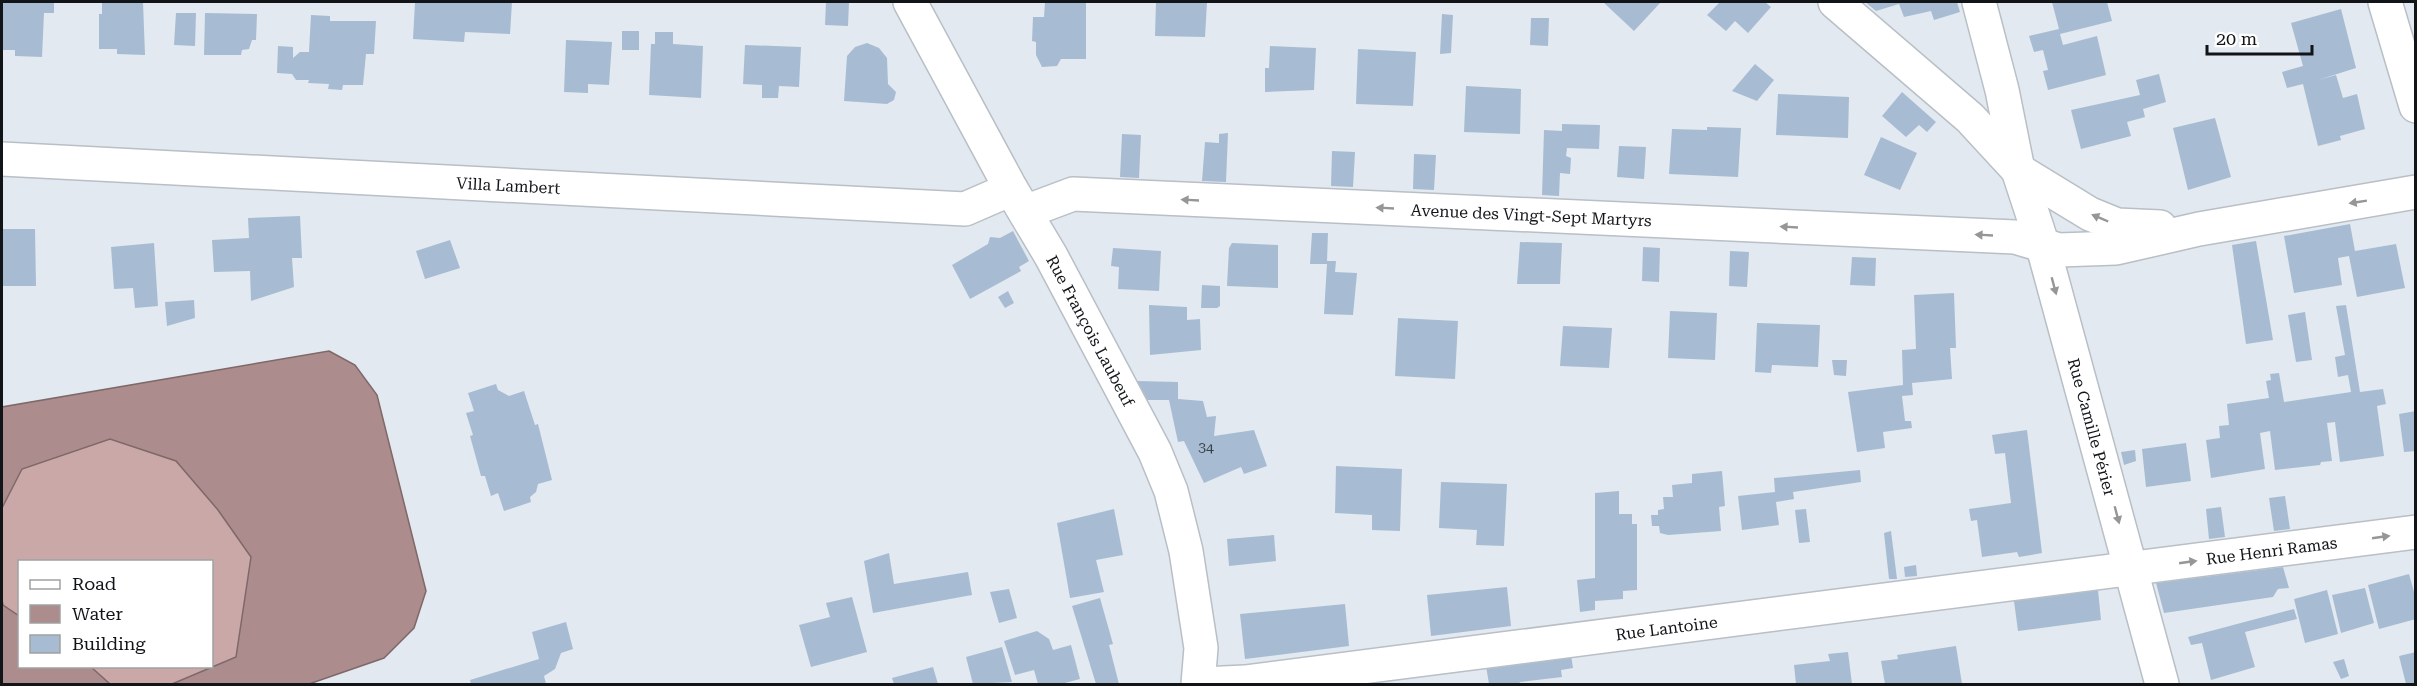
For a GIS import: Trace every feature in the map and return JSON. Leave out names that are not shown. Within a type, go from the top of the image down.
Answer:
[{"type":"street","name":"Rue François Laubeuf","points":[[910,2],[1116,376],[1155,452],[1171,491],[1186,551],[1201,648],[1200,684]]},
{"type":"street","points":[[1834,2],[1970,118],[2018,170],[2090,214],[2117,225],[2199,229],[2415,192]]},
{"type":"street","name":"Rue Camille Périer","points":[[1979,2],[2002,90],[2018,170],[2042,243],[2162,684]]},
{"type":"street","points":[[2385,2],[2415,106]]},
{"type":"street","name":"Villa Lambert","points":[[2,159],[965,209],[1018,201]]},
{"type":"street","name":"Avenue des Vingt-Sept Martyrs","points":[[1018,201],[1073,194],[2015,237],[2042,243],[2059,250],[2116,248],[2199,229]]},
{"type":"street","name":"Rue Henri Ramas","points":[[2130,570],[2415,532]]},
{"type":"street","name":"Rue Lantoine","points":[[1200,684],[1245,682],[2130,570]]},
{"type":"shaded area","points":[[110,439],[177,461],[218,510],[251,557],[236,657],[213,667],[213,560],[18,560],[18,615],[2,605],[2,508],[22,469]]},
{"type":"shaded area","points":[[92,668],[210,668],[172,684],[110,684]]},
{"type":"water","points":[[329,351],[355,365],[377,395],[426,591],[414,628],[384,658],[309,684],[172,684],[236,657],[251,557],[218,510],[176,461],[110,439],[22,469],[2,508],[2,407]]},
{"type":"water","points":[[2,600],[3,605],[18,615],[18,668],[92,668],[110,684],[2,684]]},
{"type":"building","points":[[2,2],[54,2],[54,13],[44,13],[42,57],[15,56],[15,50],[2,50]]},
{"type":"building","points":[[102,2],[143,2],[145,55],[117,54],[117,49],[99,49],[99,14],[102,14]]},
{"type":"building","points":[[415,2],[512,2],[510,34],[465,32],[464,42],[413,39]]},
{"type":"building","points":[[826,2],[849,2],[848,26],[825,25]]},
{"type":"building","points":[[1045,2],[1086,2],[1086,59],[1061,59],[1057,66],[1042,67],[1036,55],[1036,42],[1032,41],[1033,17],[1044,17]]},
{"type":"building","points":[[1156,2],[1207,2],[1205,37],[1155,36]]},
{"type":"building","points":[[1603,2],[1661,2],[1634,31]]},
{"type":"building","points":[[1720,2],[1765,2],[1771,7],[1748,33],[1735,21],[1726,31],[1707,15]]},
{"type":"building","points":[[1865,2],[1957,2],[1960,12],[1934,20],[1931,11],[1904,17],[1899,4],[1876,11]]},
{"type":"building","points":[[2052,2],[2107,2],[2112,21],[2060,34],[2063,45],[2097,36],[2106,75],[2048,90],[2043,71],[2048,70],[2043,50],[2034,52],[2029,36],[2059,29]]},
{"type":"building","points":[[2341,9],[2356,68],[2318,80],[2336,75],[2343,98],[2357,94],[2365,129],[2340,136],[2341,140],[2318,146],[2303,84],[2287,88],[2282,72],[2303,66],[2291,23]]},
{"type":"building","points":[[176,13],[196,13],[195,46],[174,45]]},
{"type":"building","points":[[205,13],[257,14],[256,40],[252,40],[249,49],[242,50],[241,55],[204,55]]},
{"type":"building","points":[[1442,14],[1453,15],[1451,53],[1440,54]]},
{"type":"building","points":[[311,15],[330,16],[330,21],[376,21],[374,54],[366,54],[363,85],[343,85],[342,90],[328,89],[329,84],[308,83],[309,80],[296,80],[292,74],[277,73],[278,46],[293,47],[293,58],[300,52],[309,52]]},
{"type":"building","points":[[1531,18],[1549,18],[1548,46],[1530,45]]},
{"type":"building","points":[[622,31],[639,31],[639,50],[622,50]]},
{"type":"building","points":[[655,32],[673,32],[673,44],[703,46],[701,98],[649,95],[651,44],[655,44]]},
{"type":"building","points":[[566,40],[612,42],[609,85],[588,84],[588,93],[564,92]]},
{"type":"building","points":[[867,43],[879,48],[887,58],[888,84],[896,92],[894,100],[887,104],[844,101],[847,56],[855,47]]},
{"type":"building","points":[[745,45],[801,47],[799,87],[779,86],[778,98],[762,98],[762,85],[743,84]]},
{"type":"building","points":[[1270,46],[1316,48],[1314,90],[1265,92],[1265,68],[1269,68]]},
{"type":"building","points":[[1358,49],[1416,52],[1413,106],[1356,104]]},
{"type":"building","points":[[1755,64],[1774,80],[1757,101],[1732,91]]},
{"type":"building","points":[[2159,74],[2166,102],[2143,109],[2145,117],[2127,122],[2131,136],[2081,149],[2071,110],[2140,95],[2136,80]]},
{"type":"building","points":[[1466,86],[1521,89],[1520,134],[1464,132]]},
{"type":"building","points":[[1902,92],[1936,122],[1927,132],[1919,125],[1906,137],[1882,116]]},
{"type":"building","points":[[1778,94],[1849,97],[1848,138],[1776,135]]},
{"type":"building","points":[[2215,118],[2231,177],[2188,190],[2173,128]]},
{"type":"building","points":[[1562,124],[1600,125],[1599,149],[1567,148],[1566,156],[1571,158],[1570,174],[1560,173],[1559,196],[1542,195],[1544,130],[1562,131]]},
{"type":"building","points":[[1707,127],[1741,128],[1738,177],[1669,174],[1672,129],[1707,130]]},
{"type":"building","points":[[1228,133],[1226,182],[1202,181],[1205,142],[1219,143],[1219,134]]},
{"type":"building","points":[[1122,134],[1141,135],[1139,178],[1120,177]]},
{"type":"building","points":[[1881,137],[1917,153],[1900,190],[1864,175]]},
{"type":"building","points":[[1619,146],[1646,147],[1644,179],[1617,177]]},
{"type":"building","points":[[1332,151],[1355,152],[1353,187],[1331,186]]},
{"type":"building","points":[[1414,154],[1436,155],[1434,190],[1413,189]]},
{"type":"building","points":[[300,216],[302,258],[292,258],[294,287],[251,301],[250,271],[214,272],[212,240],[249,238],[248,218]]},
{"type":"building","points":[[2350,224],[2355,251],[2396,244],[2405,288],[2357,297],[2349,256],[2338,258],[2342,285],[2294,293],[2284,236]]},
{"type":"building","points":[[2,229],[35,229],[36,286],[2,286]]},
{"type":"building","points":[[1013,231],[1029,261],[1019,267],[1021,271],[970,299],[952,265],[988,244],[990,237],[1000,238]]},
{"type":"building","points":[[1312,233],[1328,233],[1327,261],[1336,261],[1335,272],[1357,273],[1353,315],[1324,314],[1327,264],[1310,264]]},
{"type":"building","points":[[450,240],[460,268],[425,279],[416,251]]},
{"type":"building","points":[[2256,241],[2273,340],[2246,344],[2232,245]]},
{"type":"building","points":[[1520,242],[1562,243],[1560,284],[1517,284]]},
{"type":"building","points":[[154,243],[158,306],[135,308],[133,288],[114,289],[111,247]]},
{"type":"building","points":[[1232,243],[1278,245],[1278,288],[1227,286],[1229,248]]},
{"type":"building","points":[[1643,247],[1660,248],[1659,282],[1642,281]]},
{"type":"building","points":[[1113,248],[1161,251],[1159,291],[1118,289],[1119,267],[1111,266]]},
{"type":"building","points":[[1730,251],[1749,252],[1747,287],[1729,286]]},
{"type":"building","points":[[1852,257],[1876,258],[1875,286],[1850,285]]},
{"type":"building","points":[[1202,285],[1220,286],[1220,306],[1201,308]]},
{"type":"building","points":[[1008,291],[1014,303],[1005,308],[998,297]]},
{"type":"building","points":[[1954,293],[1956,348],[1950,348],[1952,379],[1912,383],[1913,395],[1902,396],[1905,421],[1911,421],[1912,428],[1883,432],[1885,448],[1857,452],[1848,392],[1903,385],[1902,350],[1916,349],[1914,295]]},
{"type":"building","points":[[194,300],[195,318],[167,326],[165,302]]},
{"type":"building","points":[[1149,305],[1187,307],[1187,320],[1200,319],[1201,350],[1150,355]]},
{"type":"building","points":[[2346,305],[2360,392],[2383,389],[2386,404],[2377,406],[2384,456],[2340,462],[2335,422],[2327,423],[2332,461],[2321,462],[2320,465],[2275,470],[2270,431],[2260,433],[2265,469],[2211,478],[2206,440],[2220,438],[2219,426],[2229,425],[2227,404],[2269,398],[2266,381],[2271,380],[2270,374],[2279,373],[2284,402],[2351,392],[2348,375],[2338,377],[2335,357],[2345,355],[2336,306]]},
{"type":"building","points":[[1670,311],[1717,313],[1715,360],[1668,358]]},
{"type":"building","points":[[2305,312],[2312,360],[2296,362],[2288,315]]},
{"type":"building","points":[[1398,318],[1458,321],[1455,379],[1395,376]]},
{"type":"building","points":[[1757,323],[1820,325],[1818,367],[1772,365],[1771,373],[1755,372]]},
{"type":"building","points":[[1563,326],[1612,328],[1609,368],[1560,366]]},
{"type":"building","points":[[1832,360],[1847,360],[1846,376],[1834,375]]},
{"type":"building","points":[[1136,381],[1178,382],[1178,399],[1203,401],[1207,417],[1216,416],[1214,436],[1254,430],[1267,466],[1244,474],[1241,467],[1204,483],[1184,441],[1178,442],[1169,400],[1147,400]]},
{"type":"building","points":[[496,384],[498,390],[509,396],[524,391],[535,425],[538,424],[552,480],[538,484],[536,492],[530,497],[531,502],[504,511],[498,493],[491,496],[485,476],[481,476],[466,413],[474,411],[468,393]]},
{"type":"building","points":[[2416,411],[2416,451],[2404,452],[2399,414]]},
{"type":"building","points":[[2027,430],[2042,553],[2019,557],[2017,552],[1982,557],[1977,520],[1971,521],[1969,509],[2011,503],[2005,453],[1995,454],[1992,435]]},
{"type":"building","points":[[2186,443],[2191,481],[2146,487],[2142,449]]},
{"type":"building","points":[[2135,450],[2136,461],[2124,465],[2121,452]]},
{"type":"building","points":[[1336,466],[1402,469],[1400,531],[1372,530],[1372,515],[1335,513]]},
{"type":"building","points":[[1860,470],[1861,482],[1793,492],[1794,499],[1776,502],[1779,525],[1742,530],[1738,496],[1775,492],[1774,478]]},
{"type":"building","points":[[1722,471],[1725,506],[1719,507],[1721,531],[1668,535],[1660,533],[1659,526],[1652,526],[1651,515],[1658,515],[1658,510],[1664,509],[1663,497],[1673,497],[1672,485],[1692,483],[1692,474]]},
{"type":"building","points":[[1441,482],[1507,484],[1504,546],[1476,545],[1477,530],[1439,528]]},
{"type":"building","points":[[1619,491],[1619,514],[1632,514],[1632,524],[1637,524],[1637,590],[1623,591],[1623,599],[1595,601],[1595,610],[1580,612],[1577,580],[1595,578],[1595,493]]},
{"type":"building","points":[[2285,496],[2290,529],[2274,531],[2269,498]]},
{"type":"building","points":[[2221,507],[2225,537],[2209,539],[2206,509]]},
{"type":"building","points":[[1114,509],[1123,555],[1096,560],[1104,592],[1070,598],[1057,523]]},
{"type":"building","points":[[1806,509],[1810,542],[1799,543],[1795,510]]},
{"type":"building","points":[[1891,531],[1897,579],[1889,579],[1884,533]]},
{"type":"building","points":[[1274,535],[1276,561],[1229,566],[1227,539]]},
{"type":"building","points":[[889,553],[894,584],[968,572],[972,595],[873,613],[864,561]]},
{"type":"building","points":[[1916,565],[1917,576],[1905,577],[1904,567]]},
{"type":"building","points":[[2283,567],[2289,588],[2278,589],[2273,597],[2164,613],[2156,583]]},
{"type":"building","points":[[2409,574],[2416,599],[2416,619],[2379,629],[2368,585]]},
{"type":"building","points":[[1507,587],[1511,626],[1431,636],[1427,595]]},
{"type":"building","points":[[2365,588],[2374,623],[2341,633],[2332,595]]},
{"type":"building","points":[[1009,589],[1017,618],[999,623],[990,592]]},
{"type":"building","points":[[2098,590],[2101,620],[2018,631],[2014,601]]},
{"type":"building","points":[[2327,590],[2338,634],[2305,643],[2294,599]]},
{"type":"building","points":[[852,597],[867,652],[811,667],[799,625],[830,617],[826,603]]},
{"type":"building","points":[[1100,598],[1113,644],[1109,645],[1119,684],[1096,684],[1072,606]]},
{"type":"building","points":[[1345,604],[1349,646],[1245,659],[1240,614]]},
{"type":"building","points":[[2294,609],[2297,619],[2245,632],[2255,667],[2211,680],[2202,643],[2191,645],[2188,637]]},
{"type":"building","points":[[566,622],[573,649],[561,653],[555,669],[544,676],[546,684],[471,684],[470,680],[539,659],[532,632]]},
{"type":"building","points":[[1037,631],[1049,639],[1053,650],[1071,645],[1080,679],[1061,684],[1038,684],[1034,670],[1015,675],[1004,641]]},
{"type":"building","points":[[1956,646],[1962,684],[1885,684],[1881,661],[1898,659],[1897,655]]},
{"type":"building","points":[[1002,647],[1012,682],[973,684],[966,657]]},
{"type":"building","points":[[1848,652],[1852,684],[1796,684],[1794,665],[1830,661],[1828,654]]},
{"type":"building","points":[[2416,652],[2416,684],[2406,684],[2399,656]]},
{"type":"building","points":[[1571,655],[1573,668],[1561,670],[1562,677],[1520,682],[1519,684],[1489,684],[1486,666]]},
{"type":"building","points":[[2344,659],[2349,676],[2341,679],[2333,662]]},
{"type":"building","points":[[933,667],[938,684],[894,684],[892,678]]}]
